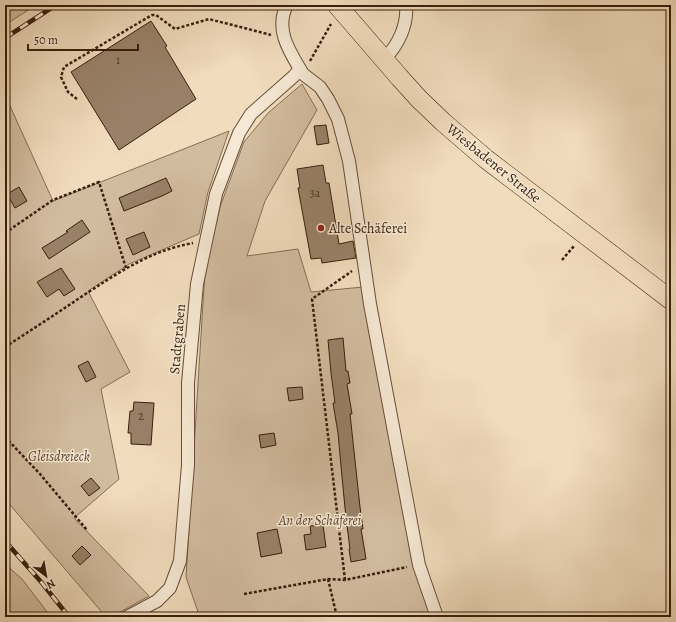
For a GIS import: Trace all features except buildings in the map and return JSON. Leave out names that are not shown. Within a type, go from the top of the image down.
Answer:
[{"type":"main road","name":"Wiesbadener Straße","points":[[338,6],[419,99],[443,122],[486,159],[671,300]]},
{"type":"street","points":[[287,5],[282,19],[283,34],[288,48],[301,72],[320,87],[328,99],[338,119],[349,161],[373,319],[419,565],[437,617]]},
{"type":"street","points":[[384,59],[394,48],[402,32],[405,21],[406,5]]},
{"type":"street","name":"Stadtgraben","points":[[127,617],[157,601],[170,588],[180,561],[188,465],[188,383],[197,284],[216,194],[239,133],[251,114],[294,76],[301,72]]},
{"type":"path","points":[[301,72],[338,6]]},
{"type":"path","points":[[77,99],[68,92],[61,77],[64,67],[152,15],[156,15],[175,29],[209,19],[274,36],[283,34]]},
{"type":"path","points":[[5,233],[53,200],[99,182],[126,268]]},
{"type":"path","points":[[5,347],[126,268],[172,248],[205,241]]},
{"type":"path","points":[[345,580],[312,299],[364,263]]},
{"type":"path","points":[[5,437],[40,474],[87,530]]},
{"type":"path","points":[[244,594],[328,579],[345,580],[419,565]]},
{"type":"path","points":[[328,579],[337,617]]},
{"type":"green space","points":[[5,5],[36,5],[5,25]]},
{"type":"green space","name":"An der Schäferei","points":[[302,84],[317,110],[265,201],[247,256],[298,249],[311,292],[363,287],[434,617],[182,617],[198,612],[186,577],[205,271],[220,207],[244,142],[268,113]]},
{"type":"green space","name":"Gleisdreieck","points":[[5,95],[53,201],[229,131],[208,192],[199,234],[129,264],[88,291],[130,372],[101,389],[119,479],[74,518],[149,596],[111,617],[106,617],[5,499]]},
{"type":"green space","points":[[5,564],[22,579],[51,617],[5,617]]},
{"type":"railway","points":[[5,38],[56,5]]},
{"type":"railway","points":[[5,541],[42,583],[69,617]]},
{"type":"place","name":"Alte Schäferei","points":[[321,228]]}]
